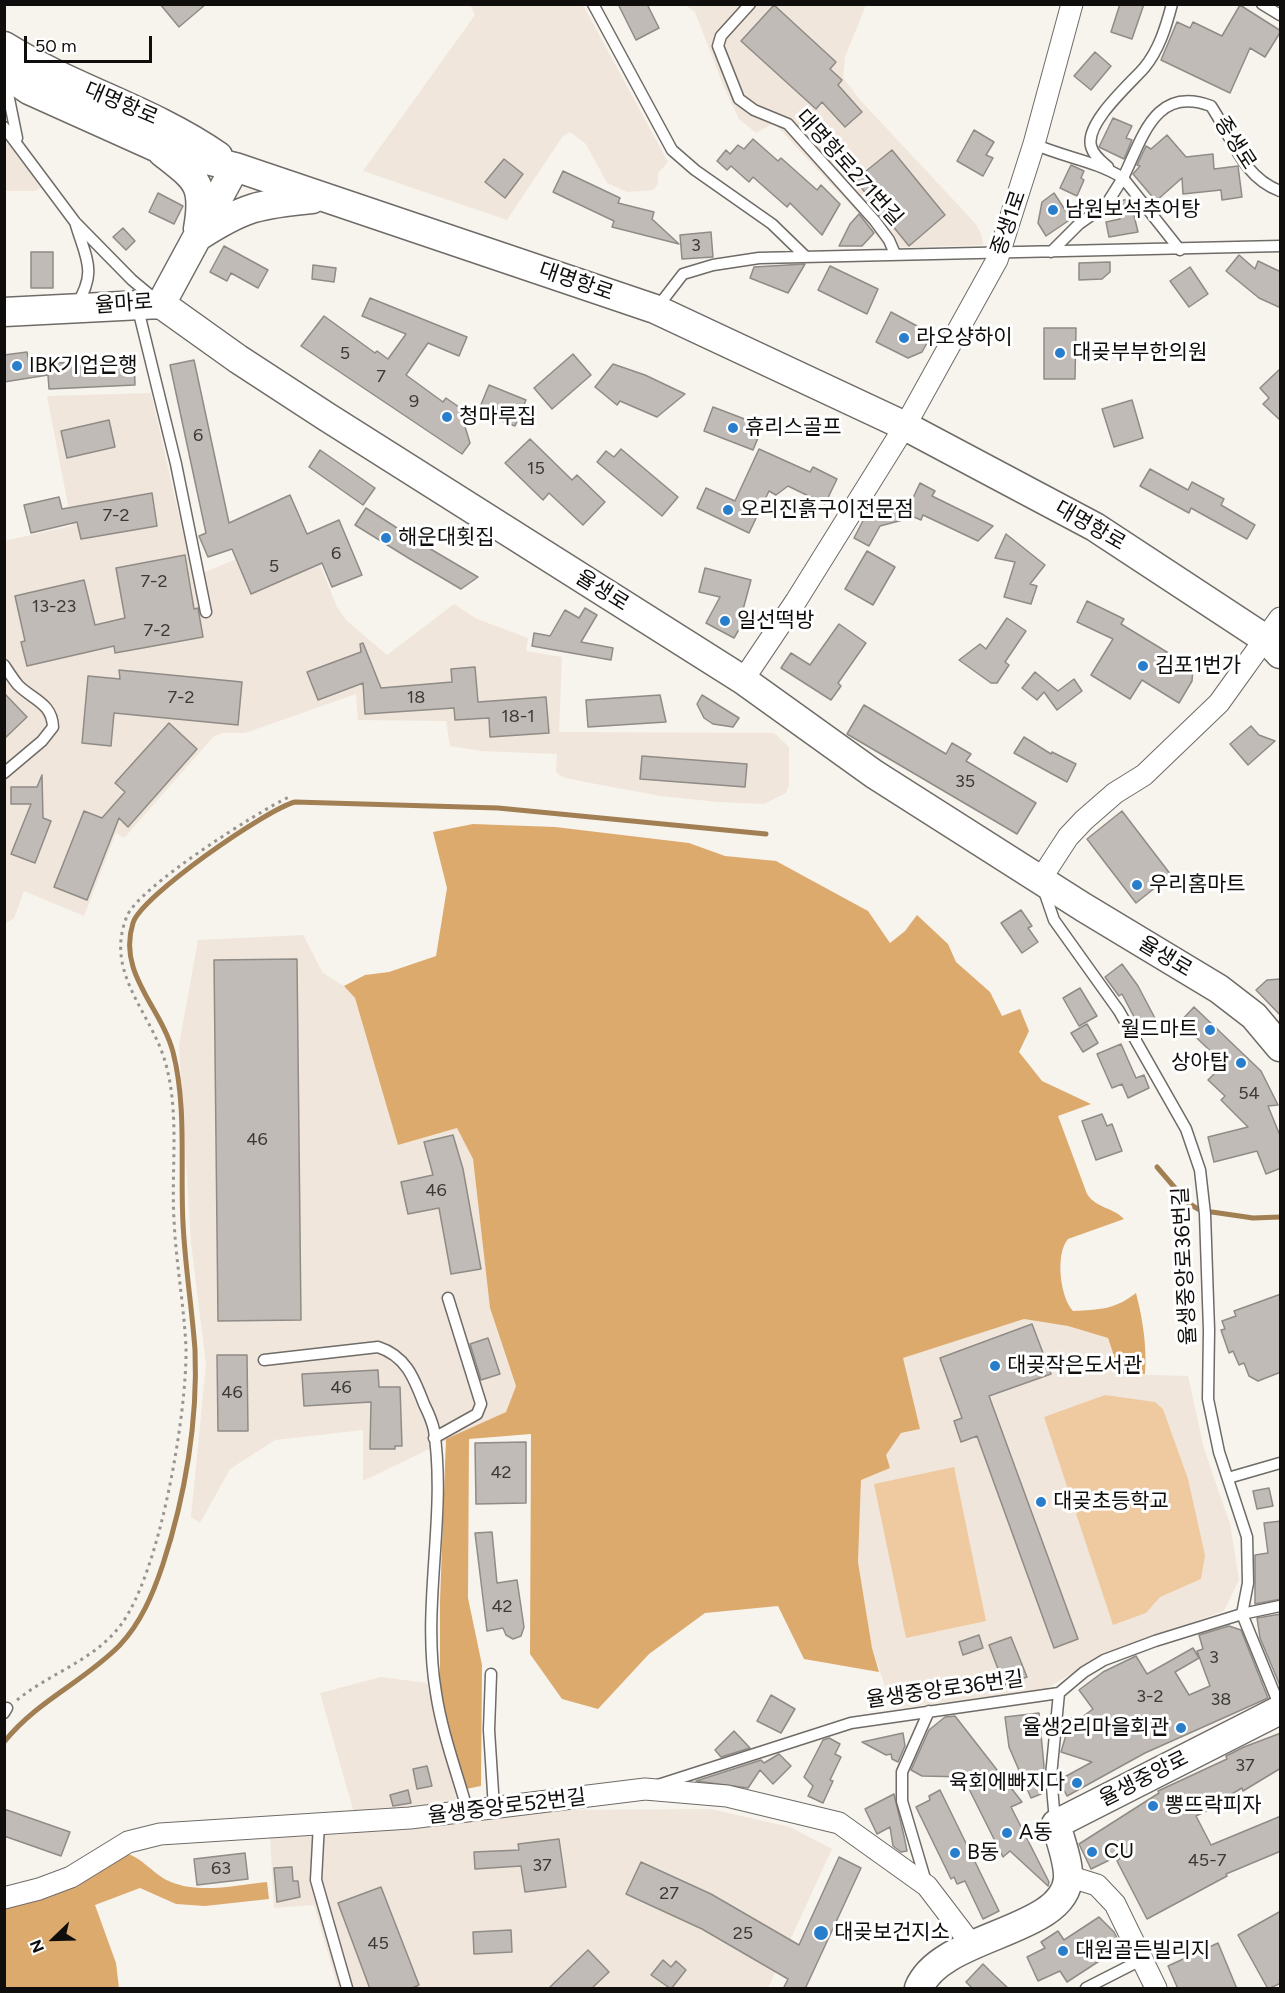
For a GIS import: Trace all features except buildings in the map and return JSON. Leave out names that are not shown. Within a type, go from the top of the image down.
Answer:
[{"type":"street","name":"종생1로","points":[[905,426],[1000,252],[1034,144],[1072,4]]},
{"type":"street","name":"대명항로","points":[[4,46],[68,81],[165,123],[235,167]]},
{"type":"street","name":"대명항로","points":[[4,73],[29,90],[158,148],[235,167],[656,309],[905,426],[1095,527],[1277,639],[1185,738],[1144,775],[1115,794],[1068,837],[1040,880]]},
{"type":"street","points":[[158,148],[195,180],[203,204],[197,237]]},
{"type":"street","name":"율마로","points":[[4,312],[149,305],[197,237],[235,167]]},
{"type":"street","points":[[197,237],[239,211],[271,203],[324,198]]},
{"type":"street","name":"율생로","points":[[149,305],[743,680],[874,774],[1040,880],[1219,989],[1254,1016],[1281,1047]]},
{"type":"street","points":[[743,680],[796,601],[905,426]]},
{"type":"street","name":"율생중앙로","points":[[1056,1824],[1281,1708]]},
{"type":"street","name":"율생중앙로52번길","points":[[4,1898],[39,1889],[71,1877],[128,1842],[160,1834],[410,1818],[645,1789],[727,1796],[839,1823],[927,1886],[972,1945]]},
{"type":"street","points":[[919,1989],[924,1975],[939,1962],[1042,1914],[1058,1900],[1066,1888],[1068,1876],[1056,1824]]},
{"type":"street","points":[[1068,1876],[1097,1885],[1115,1904],[1156,1989]]},
{"type":"lane","points":[[593,4],[672,150],[695,170],[772,224],[805,256]]},
{"type":"lane","name":"대명항로271번길","points":[[750,4],[722,36],[718,46],[740,99],[747,106],[788,124],[879,226],[895,254]]},
{"type":"lane","points":[[1172,4],[1161,40],[1145,67],[1122,89],[1092,133],[1090,144],[1094,154],[1110,170],[1123,178],[1180,250]]},
{"type":"lane","points":[[1262,4],[1281,15]]},
{"type":"lane","points":[[4,79],[18,142]]},
{"type":"lane","name":"종생로","points":[[1123,178],[1154,118],[1165,105],[1178,100],[1195,99],[1211,106],[1235,150],[1252,173],[1281,191]]},
{"type":"lane","points":[[4,127],[18,142],[75,222],[132,280],[149,305],[180,483],[206,612]]},
{"type":"lane","points":[[1034,144],[1062,156],[1110,170]]},
{"type":"lane","points":[[1050,252],[1079,224],[1106,205],[1123,178]]},
{"type":"lane","points":[[75,222],[90,275],[88,287],[75,308]]},
{"type":"lane","name":"대명항로271번길","points":[[656,309],[676,281],[695,270],[759,258],[1281,246]]},
{"type":"lane","points":[[4,665],[18,684],[43,703],[52,714],[53,727],[42,741],[4,773]]},
{"type":"lane","name":"율생중앙로36번길","points":[[1040,880],[1054,920],[1119,1011],[1186,1129],[1200,1170],[1205,1214],[1208,1399],[1228,1478],[1247,1536],[1248,1583],[1242,1614]]},
{"type":"lane","points":[[434,1438],[477,1414],[481,1404],[448,1298]]},
{"type":"lane","points":[[264,1360],[378,1347],[393,1352],[414,1378],[434,1427],[438,1497],[432,1620],[436,1693],[468,1812]]},
{"type":"lane","points":[[1228,1478],[1281,1463]]},
{"type":"lane","points":[[1056,1824],[1051,1776],[1059,1693],[1084,1672],[1104,1660],[1242,1614],[1281,1606]]},
{"type":"lane","points":[[1242,1614],[1281,1708]]},
{"type":"lane","points":[[491,1674],[489,1730],[494,1808]]},
{"type":"lane","name":"율생중앙로36번길","points":[[645,1789],[851,1723],[1059,1693]]},
{"type":"lane","points":[[927,1886],[902,1801],[902,1772],[929,1711]]},
{"type":"lane","points":[[319,1823],[315,1880],[347,1989]]},
{"type":"lane","points":[[1086,1989],[1143,1959]]},
{"type":"path","points":[[6,1711],[24,1694],[97,1649],[122,1624],[151,1559],[172,1470],[185,1375],[186,1347],[174,1220],[174,1119],[165,1060],[122,971],[121,939],[126,917],[133,905],[146,893],[182,866],[269,806],[289,796]]},
{"type":"shaded area","points":[[470,4],[583,5],[668,162],[658,173],[658,184],[653,190],[627,192],[607,183],[586,144],[570,132],[563,136],[507,220],[363,171],[475,15]]},
{"type":"shaded area","points":[[685,5],[866,5],[845,57],[843,78],[861,101],[975,223],[981,234],[983,245],[886,248],[857,212],[774,123],[756,133],[739,119],[723,85],[695,12]]},
{"type":"shaded area","points":[[4,137],[42,187],[35,191],[5,191]]},
{"type":"shaded area","points":[[151,393],[193,577],[306,530],[337,607],[346,620],[387,655],[454,604],[477,619],[528,638],[526,651],[562,657],[559,732],[774,733],[789,747],[789,784],[786,793],[764,804],[718,802],[661,796],[562,777],[556,772],[557,754],[481,751],[450,746],[446,721],[358,720],[356,694],[245,733],[222,733],[213,737],[124,838],[116,833],[84,916],[24,891],[14,918],[5,924],[4,541],[72,526],[47,396]]},
{"type":"shaded area","points":[[473,824],[555,827],[689,843],[725,856],[776,861],[868,911],[890,943],[905,931],[917,915],[948,944],[956,962],[990,992],[1002,1016],[1020,1009],[1029,1031],[1019,1052],[1042,1081],[1091,1104],[1058,1116],[1087,1194],[1095,1203],[1124,1219],[1068,1239],[1061,1255],[1062,1286],[1073,1311],[1107,1308],[1136,1293],[1144,1334],[1145,1374],[1120,1374],[1108,1338],[1068,1326],[1024,1319],[903,1358],[920,1429],[901,1433],[886,1455],[890,1468],[861,1480],[858,1562],[872,1648],[879,1672],[804,1659],[778,1606],[705,1613],[649,1654],[598,1709],[562,1699],[530,1654],[531,1434],[469,1439],[468,1598],[482,1665],[481,1786],[466,1789],[440,1695],[440,1601],[446,1439],[506,1412],[516,1386],[490,1308],[473,1159],[457,1128],[398,1145],[355,998],[344,986],[365,975],[389,972],[436,956],[447,888],[433,832]]},
{"type":"shaded area","points":[[303,935],[323,973],[344,986],[355,998],[398,1145],[457,1127],[473,1159],[490,1308],[516,1386],[506,1412],[363,1481],[363,1430],[275,1440],[230,1469],[200,1523],[191,1517],[206,1364],[191,1243],[179,1045],[198,940]]},
{"type":"shaded area","name":"대곶초등학교","points":[[1024,1319],[1068,1326],[1108,1338],[1120,1374],[1188,1376],[1204,1449],[1230,1524],[1239,1580],[1224,1611],[1106,1653],[1044,1690],[893,1709],[872,1648],[858,1562],[861,1479],[890,1468],[885,1455],[901,1433],[920,1429],[902,1358]]},
{"type":"shaded area","points":[[1105,1395],[1155,1402],[1163,1409],[1188,1479],[1205,1555],[1201,1579],[1160,1597],[1146,1613],[1113,1625],[1044,1417]]},
{"type":"shaded area","points":[[954,1467],[986,1621],[906,1638],[874,1484]]},
{"type":"shaded area","points":[[381,1677],[427,1683],[462,1822],[562,1810],[710,1809],[790,1827],[832,1849],[768,1988],[338,1988],[314,1905],[274,1908],[270,1836],[308,1832],[330,1835],[355,1833],[354,1813],[320,1693]]},
{"type":"shaded area","points":[[124,1853],[137,1858],[165,1879],[182,1886],[218,1888],[267,1882],[269,1899],[205,1906],[176,1904],[140,1888],[95,1905],[116,1963],[119,1988],[5,1988],[5,1906],[39,1900],[68,1889]]},
{"type":"waterway","points":[[4,1742],[31,1714],[105,1659],[134,1628],[163,1564],[184,1486],[192,1431],[195,1350],[183,1223],[180,1094],[173,1052],[135,974],[131,958],[130,941],[133,923],[141,910],[180,875],[234,836],[280,808],[295,802],[498,808],[766,834]]},
{"type":"waterway","points":[[1157,1167],[1188,1203],[1198,1209]]},
{"type":"waterway","points":[[1212,1212],[1253,1218],[1280,1217]]},
{"type":"place","name":"남원보석추어탕","points":[[1053,210]]},
{"type":"place","name":"라오샹하이","points":[[904,338]]},
{"type":"place","name":"대곶부부한의원","points":[[1060,353]]},
{"type":"place","name":"IBK기업은행","points":[[17,366]]},
{"type":"place","name":"청마루집","points":[[447,417]]},
{"type":"place","name":"휴리스골프","points":[[733,428]]},
{"type":"place","name":"오리진흙구이전문점","points":[[728,510]]},
{"type":"place","name":"해운대횟집","points":[[386,538]]},
{"type":"place","name":"일선떡방","points":[[725,621]]},
{"type":"place","name":"김포1번가","points":[[1143,666]]},
{"type":"place","name":"우리홈마트","points":[[1137,885]]},
{"type":"place","name":"월드마트","points":[[1210,1030]]},
{"type":"place","name":"상아탑","points":[[1241,1063]]},
{"type":"place","name":"대곶작은도서관","points":[[995,1366]]},
{"type":"place","name":"대곶초등학교","points":[[1041,1502]]},
{"type":"place","name":"율생2리마을회관","points":[[1181,1728]]},
{"type":"place","name":"육회에빠지다","points":[[1077,1783]]},
{"type":"place","name":"뽕뜨락피자","points":[[1153,1806]]},
{"type":"place","name":"A동","points":[[1007,1833]]},
{"type":"place","name":"CU","points":[[1092,1852]]},
{"type":"place","name":"B동","points":[[955,1853]]},
{"type":"place","name":"대곶보건지소","points":[[821,1933]]},
{"type":"place","name":"대원골든빌리지","points":[[1063,1951]]}]
